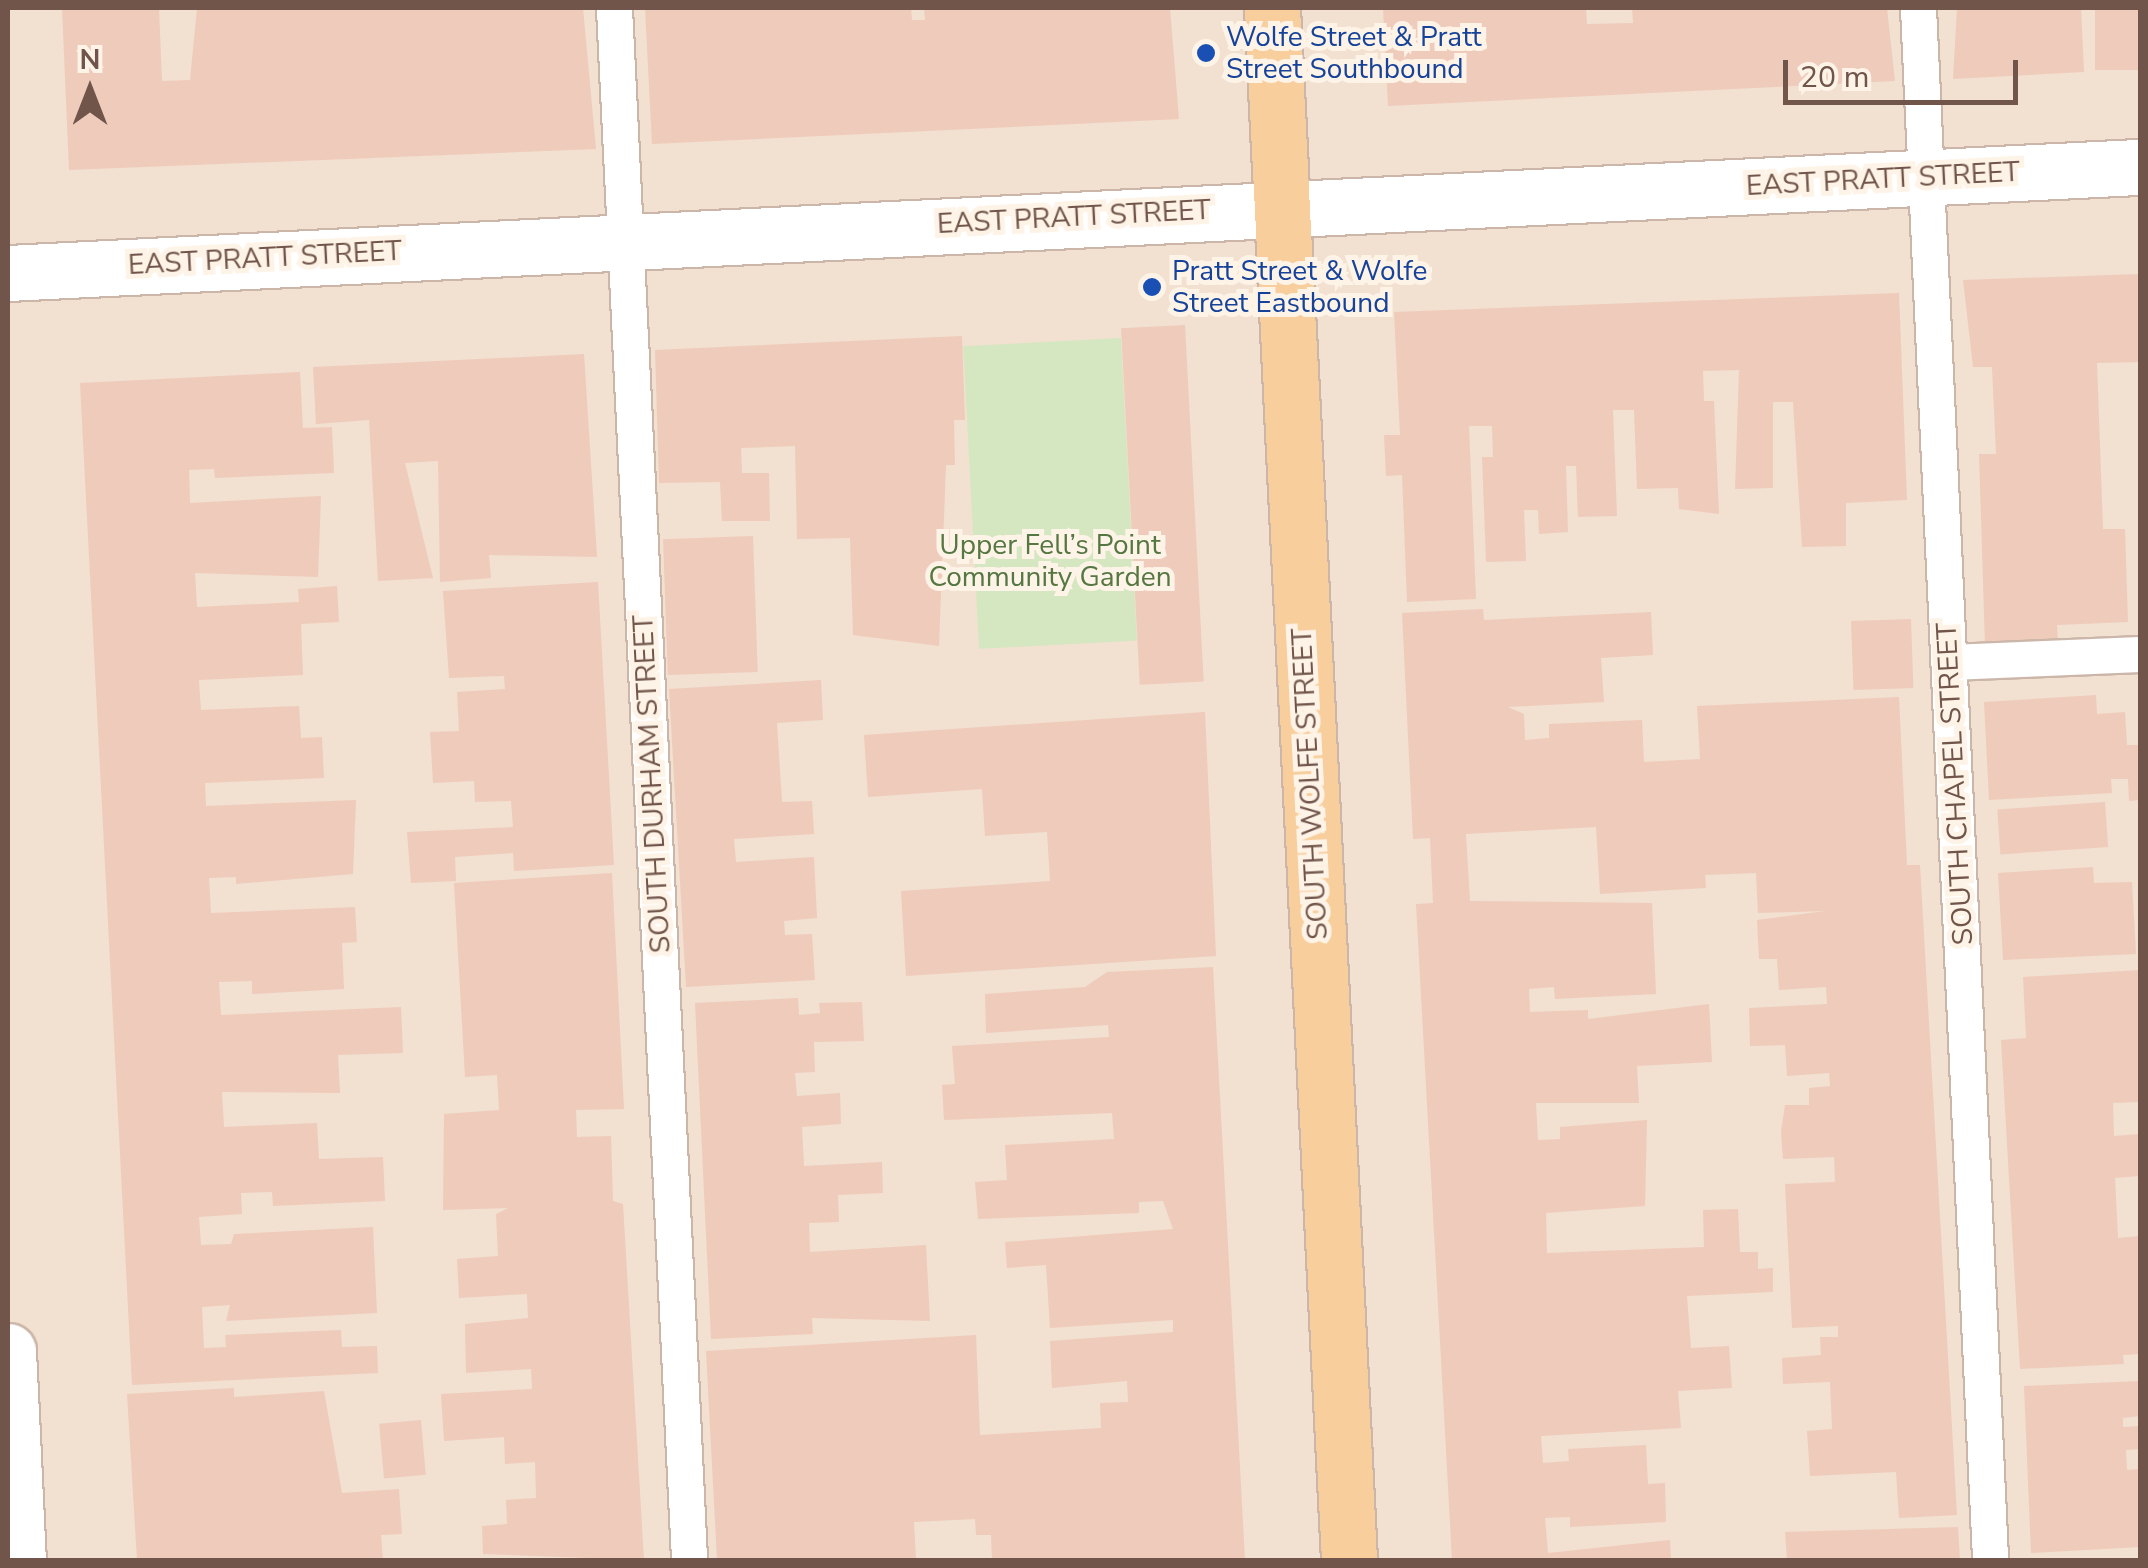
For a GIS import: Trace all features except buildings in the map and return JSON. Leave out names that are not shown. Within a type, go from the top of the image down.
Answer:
[{"type":"main road","name":"SOUTH WOLFE STREET","points":[[1272,8],[1349,1560]]},
{"type":"main road","name":"EAST PRATT STREET","points":[[8,273],[625,238],[2140,167]]},
{"type":"main road","points":[[8,1351],[18,1560]]},
{"type":"lane","name":"SOUTH DURHAM STREET","points":[[614,8],[689,1560]]},
{"type":"lane","name":"SOUTH CHAPEL STREET","points":[[1918,8],[1990,1560]]},
{"type":"lane","points":[[1950,662],[2140,654]]},
{"type":"shaded area","points":[[8,8],[2140,8],[2140,1560],[8,1560]]},
{"type":"green space","name":"Upper Fell’s Point Community Garden","points":[[1121,338],[1137,641],[979,649],[963,346]]},
{"type":"place","name":"Wolfe Street & Pratt Street Southbound","points":[[1206,53]]},
{"type":"place","name":"Pratt Street & Wolfe Street Eastbound","points":[[1152,287]]}]
